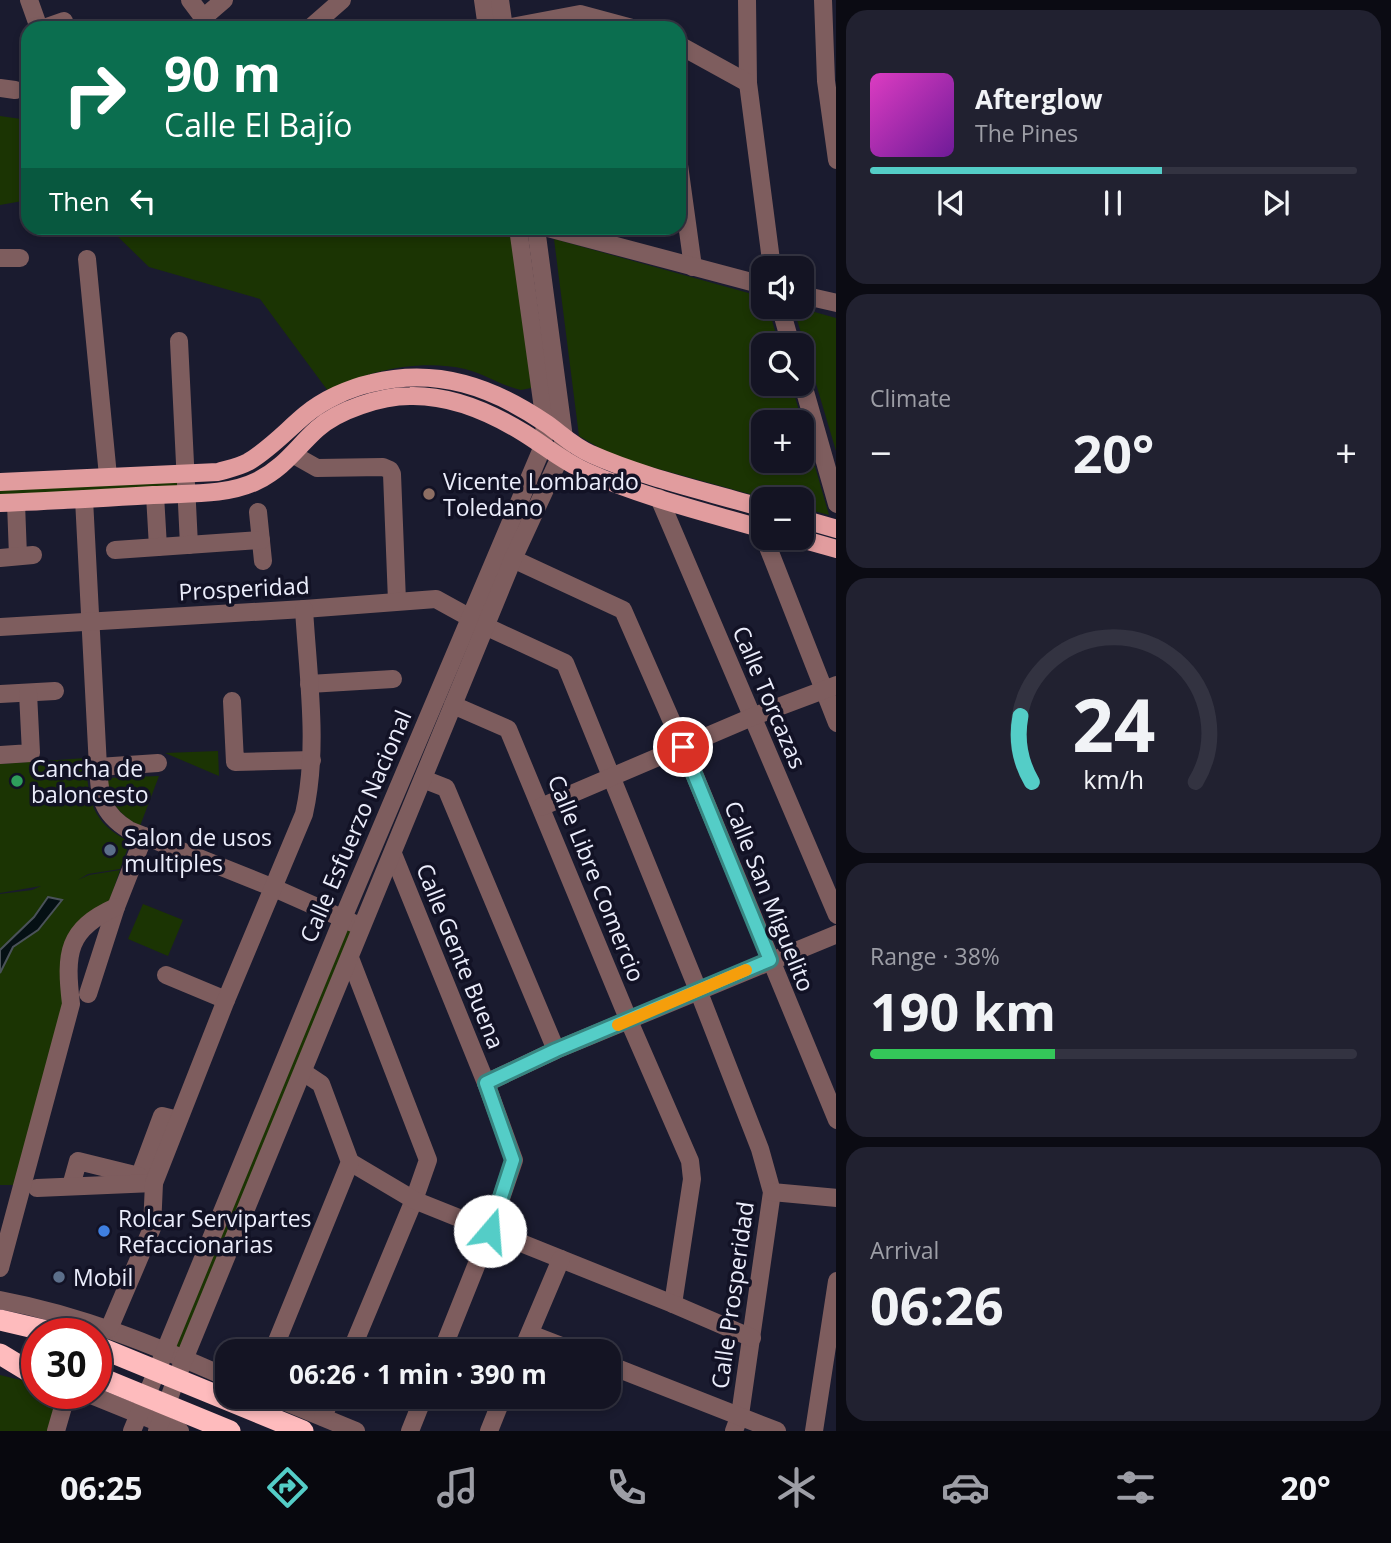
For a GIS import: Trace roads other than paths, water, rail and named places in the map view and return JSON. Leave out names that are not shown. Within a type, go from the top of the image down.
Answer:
[{"type":"highway","points":[[0,1320],[21,1325]]},
{"type":"highway","points":[[112,1343],[166,1375],[303,1431]]},
{"type":"highway","points":[[0,1352],[21,1362]]},
{"type":"highway","points":[[112,1390],[139,1414],[230,1431]]},
{"type":"main road","points":[[0,482],[218,472],[246,463],[285,436],[306,414],[333,397],[371,383],[413,376],[455,380],[495,394],[545,423],[587,453],[751,504]]},
{"type":"main road","points":[[8,503],[235,488],[257,481],[294,455],[316,430],[349,410],[409,396],[441,399],[486,411],[585,472],[751,528]]},
{"type":"main road","points":[[814,523],[836,529]]},
{"type":"main road","points":[[814,543],[836,549]]},
{"type":"street","points":[[29,0],[38,21]]},
{"type":"street","points":[[190,0],[206,21]]},
{"type":"street","points":[[208,21],[224,0]]},
{"type":"street","points":[[318,21],[342,0]]},
{"type":"street","points":[[483,0],[485,21]]},
{"type":"street","points":[[500,0],[504,21]]},
{"type":"street","points":[[747,0],[748,83],[770,256]]},
{"type":"street","points":[[823,0],[825,81],[836,160]]},
{"type":"street","points":[[686,49],[748,83]]},
{"type":"street","points":[[686,216],[693,267]]},
{"type":"street","name":"Calle Esfuerzo Nacional","points":[[161,1419],[166,1375],[165,1350],[343,918],[477,621],[543,446],[545,423],[519,235]]},
{"type":"street","name":"Calle Esfuerzo Nacional","points":[[139,1414],[166,1375],[185,1359],[453,705],[477,621],[513,559],[560,457],[564,438],[537,235]]},
{"type":"street","points":[[611,236],[693,267],[751,282]]},
{"type":"street","points":[[0,258],[20,258]]},
{"type":"street","points":[[87,259],[108,476]]},
{"type":"street","points":[[814,298],[836,303]]},
{"type":"street","points":[[180,341],[189,545]]},
{"type":"street","points":[[806,396],[836,504]]},
{"type":"street","points":[[294,455],[317,468],[383,467],[390,470],[397,601]]},
{"type":"street","points":[[155,495],[158,547]]},
{"type":"street","name":"Calle Torcazas","points":[[659,498],[836,915]]},
{"type":"street","points":[[84,499],[98,766],[103,805],[114,821],[144,836],[363,926]]},
{"type":"street","points":[[8,503],[17,556]]},
{"type":"street","points":[[258,512],[263,561]]},
{"type":"street","points":[[115,550],[261,540]]},
{"type":"street","points":[[771,550],[830,688],[836,723]]},
{"type":"street","name":"Calle San Miguelito","points":[[513,559],[623,610],[683,747],[836,1120]]},
{"type":"street","name":"Prosperidad","points":[[0,627],[304,610],[436,599],[477,621]]},
{"type":"street","points":[[112,1318],[152,1228],[144,1181],[178,1120],[304,814],[312,760],[304,610]]},
{"type":"street","name":"Calle Prosperidad","points":[[477,621],[565,663],[760,1149],[772,1192],[737,1423]]},
{"type":"street","points":[[309,684],[393,679]]},
{"type":"street","points":[[541,807],[752,717],[830,688]]},
{"type":"street","points":[[0,694],[55,691]]},
{"type":"street","points":[[0,755],[31,753],[28,693]]},
{"type":"street","points":[[232,701],[235,762],[312,760]]},
{"type":"street","name":"Calle Libre Comercio","points":[[453,705],[508,729],[690,1161],[692,1179],[673,1304]]},
{"type":"street","points":[[98,766],[158,763]]},
{"type":"street","points":[[423,779],[446,788],[556,1050]]},
{"type":"street","points":[[88,994],[116,907],[144,836]]},
{"type":"street","name":"Calle Gente Buena","points":[[393,854],[486,1083],[513,1160],[490,1231],[447,1339]]},
{"type":"street","points":[[0,1268],[71,1004],[71,952],[78,933],[94,918],[116,907]]},
{"type":"street","points":[[486,1083],[556,1050],[836,934]]},
{"type":"street","points":[[350,958],[428,1160],[356,1339]]},
{"type":"street","points":[[166,975],[226,1000]]},
{"type":"street","points":[[303,1072],[321,1084],[350,1162],[414,1200],[752,1338]]},
{"type":"street","points":[[71,1186],[78,1161],[144,1181]]},
{"type":"street","points":[[278,1339],[350,1162]]},
{"type":"street","points":[[37,1188],[144,1181]]},
{"type":"street","points":[[772,1192],[836,1198]]},
{"type":"street","points":[[528,1339],[561,1259]]},
{"type":"street","points":[[814,1431],[836,1281]]},
{"type":"street","points":[[0,1300],[49,1310],[64,1318]]},
{"type":"street","points":[[530,1334],[543,1339]]},
{"type":"street","points":[[112,1340],[165,1350],[215,1372]]},
{"type":"street","points":[[0,1366],[21,1368]]},
{"type":"street","points":[[621,1370],[737,1423],[777,1431]]},
{"type":"street","points":[[112,1403],[139,1414]]},
{"type":"street","points":[[56,1431],[62,1409]]},
{"type":"street","points":[[303,1409],[356,1431]]},
{"type":"street","points":[[323,1417],[326,1409]]},
{"type":"street","points":[[410,1431],[419,1409]]},
{"type":"street","points":[[489,1431],[498,1409]]},
{"type":"street","points":[[161,1419],[180,1431]]},
{"type":"place","name":"Vicente Lombardo Toledano","points":[[429,494]]},
{"type":"place","name":"Cancha de baloncesto","points":[[17,781]]},
{"type":"place","name":"Salon de usos multiples","points":[[110,850]]},
{"type":"place","name":"Rolcar Servipartes Refaccionarias","points":[[104,1231]]},
{"type":"place","name":"Mobil","points":[[59,1277]]}]
